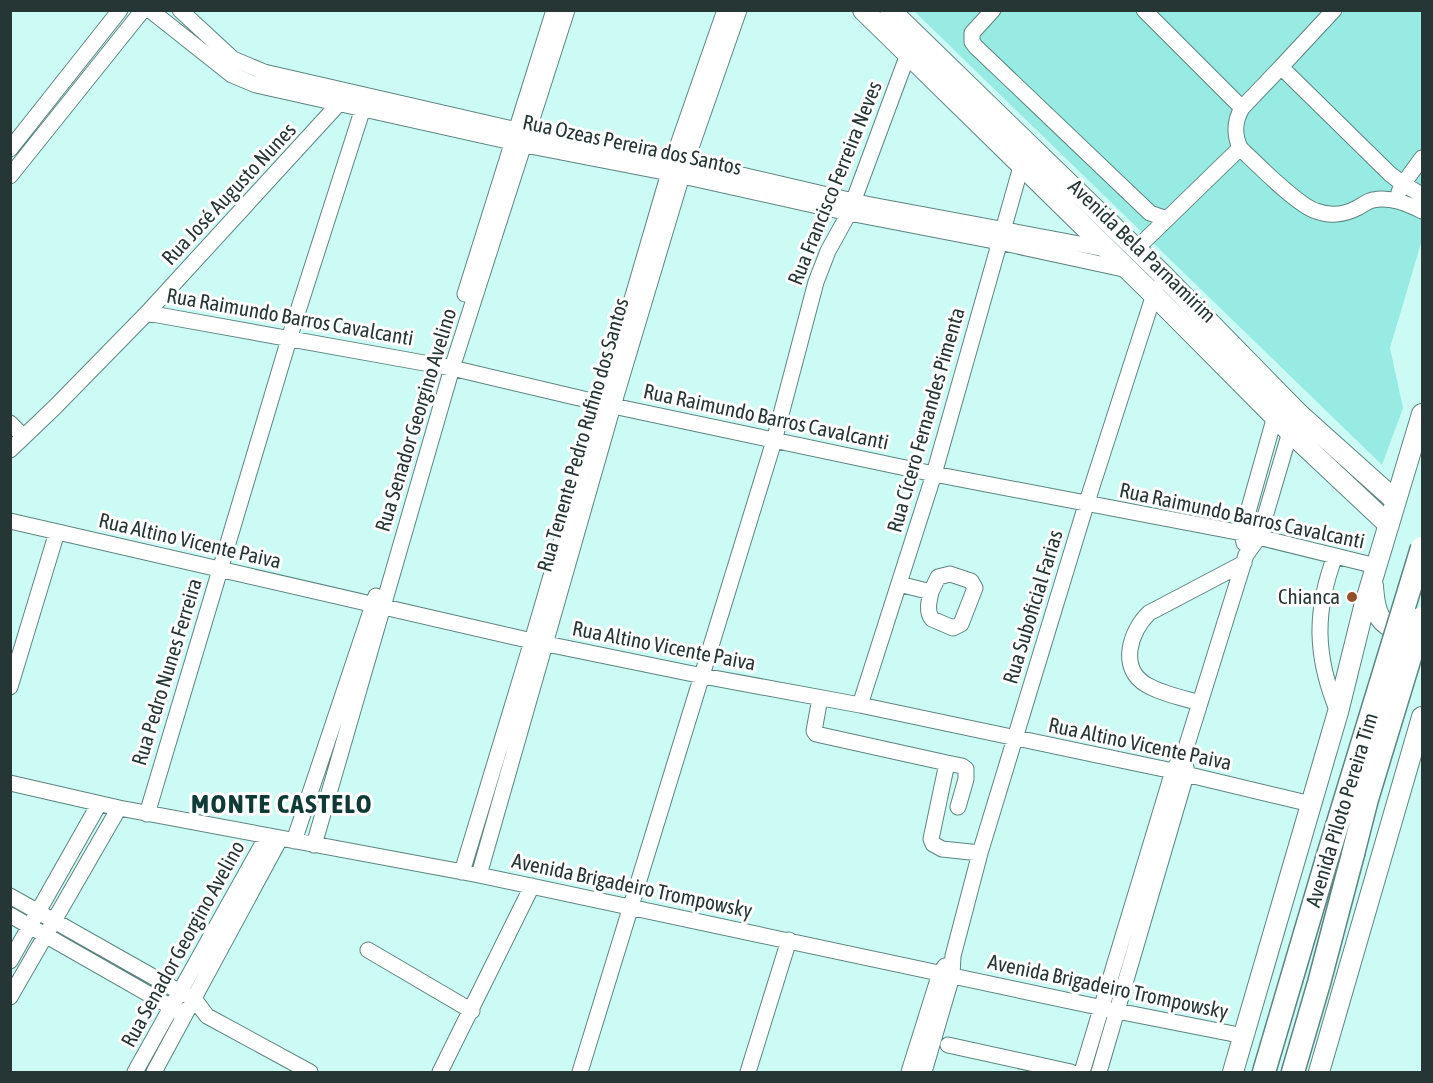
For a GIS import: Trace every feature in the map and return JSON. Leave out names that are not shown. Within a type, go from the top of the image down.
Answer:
[{"type":"highway","name":"Avenida Piloto Pereira Tim","points":[[1264,1072],[1422,548]]},
{"type":"highway","name":"Avenida Piloto Pereira Tim","points":[[1293,1072],[1319,983],[1367,799],[1420,633]]},
{"type":"main road","name":"Avenida Bela Parnamirim","points":[[863,10],[1154,295],[1280,408],[1299,414],[1396,501]]},
{"type":"main road","name":"Avenida Bela Parnamirim","points":[[890,10],[1161,273],[1280,408],[1290,432],[1389,525]]},
{"type":"main road","points":[[1233,1072],[1338,712],[1374,573],[1422,414]]},
{"type":"main road","points":[[1410,455],[1422,436]]},
{"type":"main road","points":[[1374,573],[1374,606],[1380,619],[1397,631],[1420,633]]},
{"type":"main road","points":[[1319,1072],[1422,717]]},
{"type":"street","points":[[10,148],[120,10]]},
{"type":"street","points":[[10,176],[143,10]]},
{"type":"street","name":"Rua Ozeas Pereira dos Santos","points":[[150,10],[217,54]]},
{"type":"street","name":"Rua Ozeas Pereira dos Santos","points":[[180,10],[232,75],[260,79],[521,137],[677,167],[851,207],[1001,235],[1106,249]]},
{"type":"street","name":"Rua Senador Georgino Avelino","points":[[521,137],[554,10]]},
{"type":"street","name":"Rua Senador Georgino Avelino","points":[[314,845],[447,367],[521,137],[567,10]]},
{"type":"street","name":"Rua Tenente Pedro Rufino dos Santos","points":[[462,872],[538,642],[725,10]]},
{"type":"street","name":"Rua Tenente Pedro Rufino dos Santos","points":[[677,167],[739,10]]},
{"type":"street","points":[[993,10],[972,33],[972,42],[976,47],[1150,213],[1167,219]]},
{"type":"street","points":[[1144,10],[1242,108]]},
{"type":"street","points":[[1334,10],[1242,108],[1235,124],[1240,148],[1300,203],[1315,211],[1340,214],[1371,200],[1383,199],[1395,200],[1422,211]]},
{"type":"street","name":"Rua Francisco Ferreira Neves","points":[[580,1072],[774,441],[816,282],[828,251],[851,207],[915,35]]},
{"type":"street","points":[[1281,67],[1390,174],[1422,195]]},
{"type":"street","name":"Rua José Augusto Nunes","points":[[10,450],[147,313],[344,98]]},
{"type":"street","name":"Rua Pedro Nunes Ferreira","points":[[147,813],[290,339],[365,103]]},
{"type":"street","name":"Rua Cícero Fernandes Pimenta","points":[[860,705],[933,474],[1027,145]]},
{"type":"street","points":[[1136,249],[1240,148]]},
{"type":"street","points":[[1395,200],[1403,184],[1422,158]]},
{"type":"street","name":"Rua Ozeas Pereira dos Santos","points":[[1001,235],[1128,270]]},
{"type":"street","name":"Rua Suboficial Farias","points":[[909,1072],[952,956],[980,853],[1086,505],[1161,273]]},
{"type":"street","name":"Rua Raimundo Barros Cavalcanti","points":[[147,313],[447,367],[774,441],[1086,505],[1242,533],[1335,556],[1374,573]]},
{"type":"street","points":[[1245,559],[1242,533],[1280,408]]},
{"type":"street","points":[[1099,1072],[1110,1010],[1185,751],[1245,559],[1259,537],[1290,432],[1299,414]]},
{"type":"street","points":[[10,423],[24,436]]},
{"type":"street","name":"Rua Altino Vicente Paiva","points":[[10,521],[538,642],[860,705],[1179,773],[1311,804]]},
{"type":"street","points":[[10,687],[13,670],[57,531]]},
{"type":"street","points":[[1335,556],[1326,578],[1319,623],[1319,646],[1323,669],[1338,712]]},
{"type":"street","points":[[1200,703],[1148,686],[1139,680],[1132,670],[1130,659],[1133,635],[1139,622],[1149,613],[1245,559]]},
{"type":"street","points":[[899,584],[931,592]]},
{"type":"street","name":"Rua Senador Georgino Avelino","points":[[154,1072],[281,839],[379,605]]},
{"type":"street","name":"Rua Tenente Pedro Rufino dos Santos","points":[[478,875],[538,642]]},
{"type":"street","points":[[820,698],[814,731],[820,737],[962,766],[966,769],[966,779],[958,807]]},
{"type":"street","points":[[947,763],[931,839],[933,844],[942,849],[980,853]]},
{"type":"street","name":"Avenida Brigadeiro Trompowsky","points":[[10,783],[119,808],[478,875],[630,906],[1110,1010],[1244,1036]]},
{"type":"street","points":[[10,961],[99,804]]},
{"type":"street","points":[[10,997],[119,808]]},
{"type":"street","name":"Rua Senador Georgino Avelino","points":[[135,1072],[180,992],[281,839]]},
{"type":"street","points":[[440,1072],[532,886]]},
{"type":"street","points":[[10,896],[195,1000],[207,1016],[310,1072]]},
{"type":"street","points":[[10,915],[186,1015],[207,1016]]},
{"type":"street","points":[[748,1072],[789,940]]},
{"type":"street","points":[[368,950],[472,1011]]},
{"type":"street","name":"Rua Suboficial Farias","points":[[924,1072],[946,975]]},
{"type":"street","points":[[1082,1072],[1110,1010]]},
{"type":"street","points":[[948,1044],[1071,1072]]},
{"type":"shaded area","points":[[914,11],[1422,11],[1422,240],[1390,348],[1403,408],[1382,465]]},
{"type":"place","name":"Chianca","points":[[1352,597]]},
{"type":"district","name":"MONTE CASTELO","points":[[282,804]]}]
